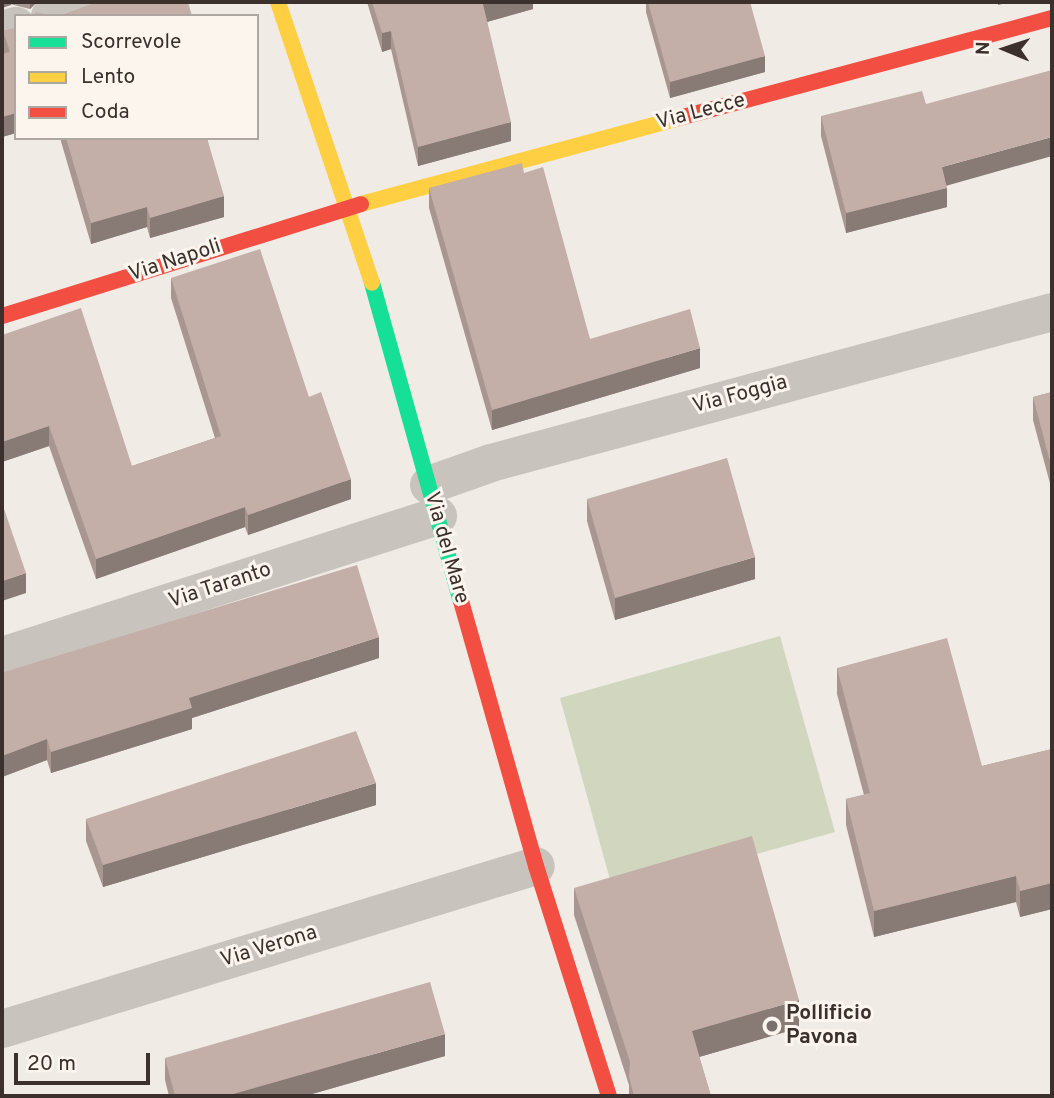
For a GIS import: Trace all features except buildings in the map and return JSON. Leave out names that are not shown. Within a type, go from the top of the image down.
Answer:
[{"type":"main road","name":"Via del Mare","points":[[278,2],[349,207],[536,866],[609,1096]]},
{"type":"main road","name":"Via Lecce","points":[[349,207],[1052,18]]},
{"type":"main road","name":"Via Napoli","points":[[2,316],[349,207]]},
{"type":"street","points":[[56,14],[95,2]]},
{"type":"street","name":"Via Foggia","points":[[433,501],[491,463],[1052,312]]},
{"type":"street","name":"Via Taranto","points":[[2,656],[433,501]]},
{"type":"street","name":"Via Verona","points":[[2,1029],[536,866]]},
{"type":"green space","points":[[780,636],[835,832],[614,894],[560,698]]},
{"type":"traffic: fast","points":[[372,283],[461,601]]},
{"type":"traffic: slow","points":[[278,2],[372,283]]},
{"type":"traffic: slow","points":[[361,204],[679,118]]},
{"type":"traffic: jam","points":[[679,118],[1052,18]]},
{"type":"traffic: jam","points":[[2,316],[361,204]]},
{"type":"traffic: jam","points":[[461,601],[536,866],[609,1096]]},
{"type":"place","name":"Pollificio Pavona","points":[[772,1026]]}]
